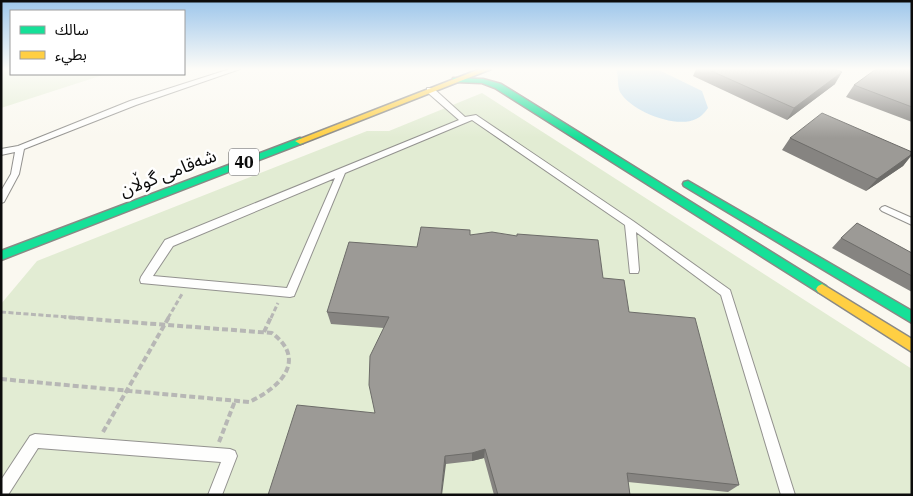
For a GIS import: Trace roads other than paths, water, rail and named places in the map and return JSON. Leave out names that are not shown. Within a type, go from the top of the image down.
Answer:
[{"type":"street","name":"شەقامی گوڵان","points":[[1,256],[424,92]]},
{"type":"street","points":[[507,92],[912,346]]},
{"type":"street","points":[[676,177],[912,318]]},
{"type":"lane","points":[[1,152],[20,148],[133,103],[166,92]]},
{"type":"lane","points":[[432,92],[465,121]]},
{"type":"lane","points":[[342,172],[290,293],[145,280],[169,243],[473,117],[630,223],[726,293],[788,495]]},
{"type":"lane","points":[[1,200],[16,174],[20,148]]},
{"type":"lane","points":[[885,208],[912,222]]},
{"type":"lane","points":[[630,223],[634,270]]},
{"type":"lane","points":[[1,493],[35,441],[213,453],[230,456],[215,495]]},
{"type":"water","points":[[620,92],[702,92],[708,108],[696,119],[677,122],[644,112],[626,99]]}]
